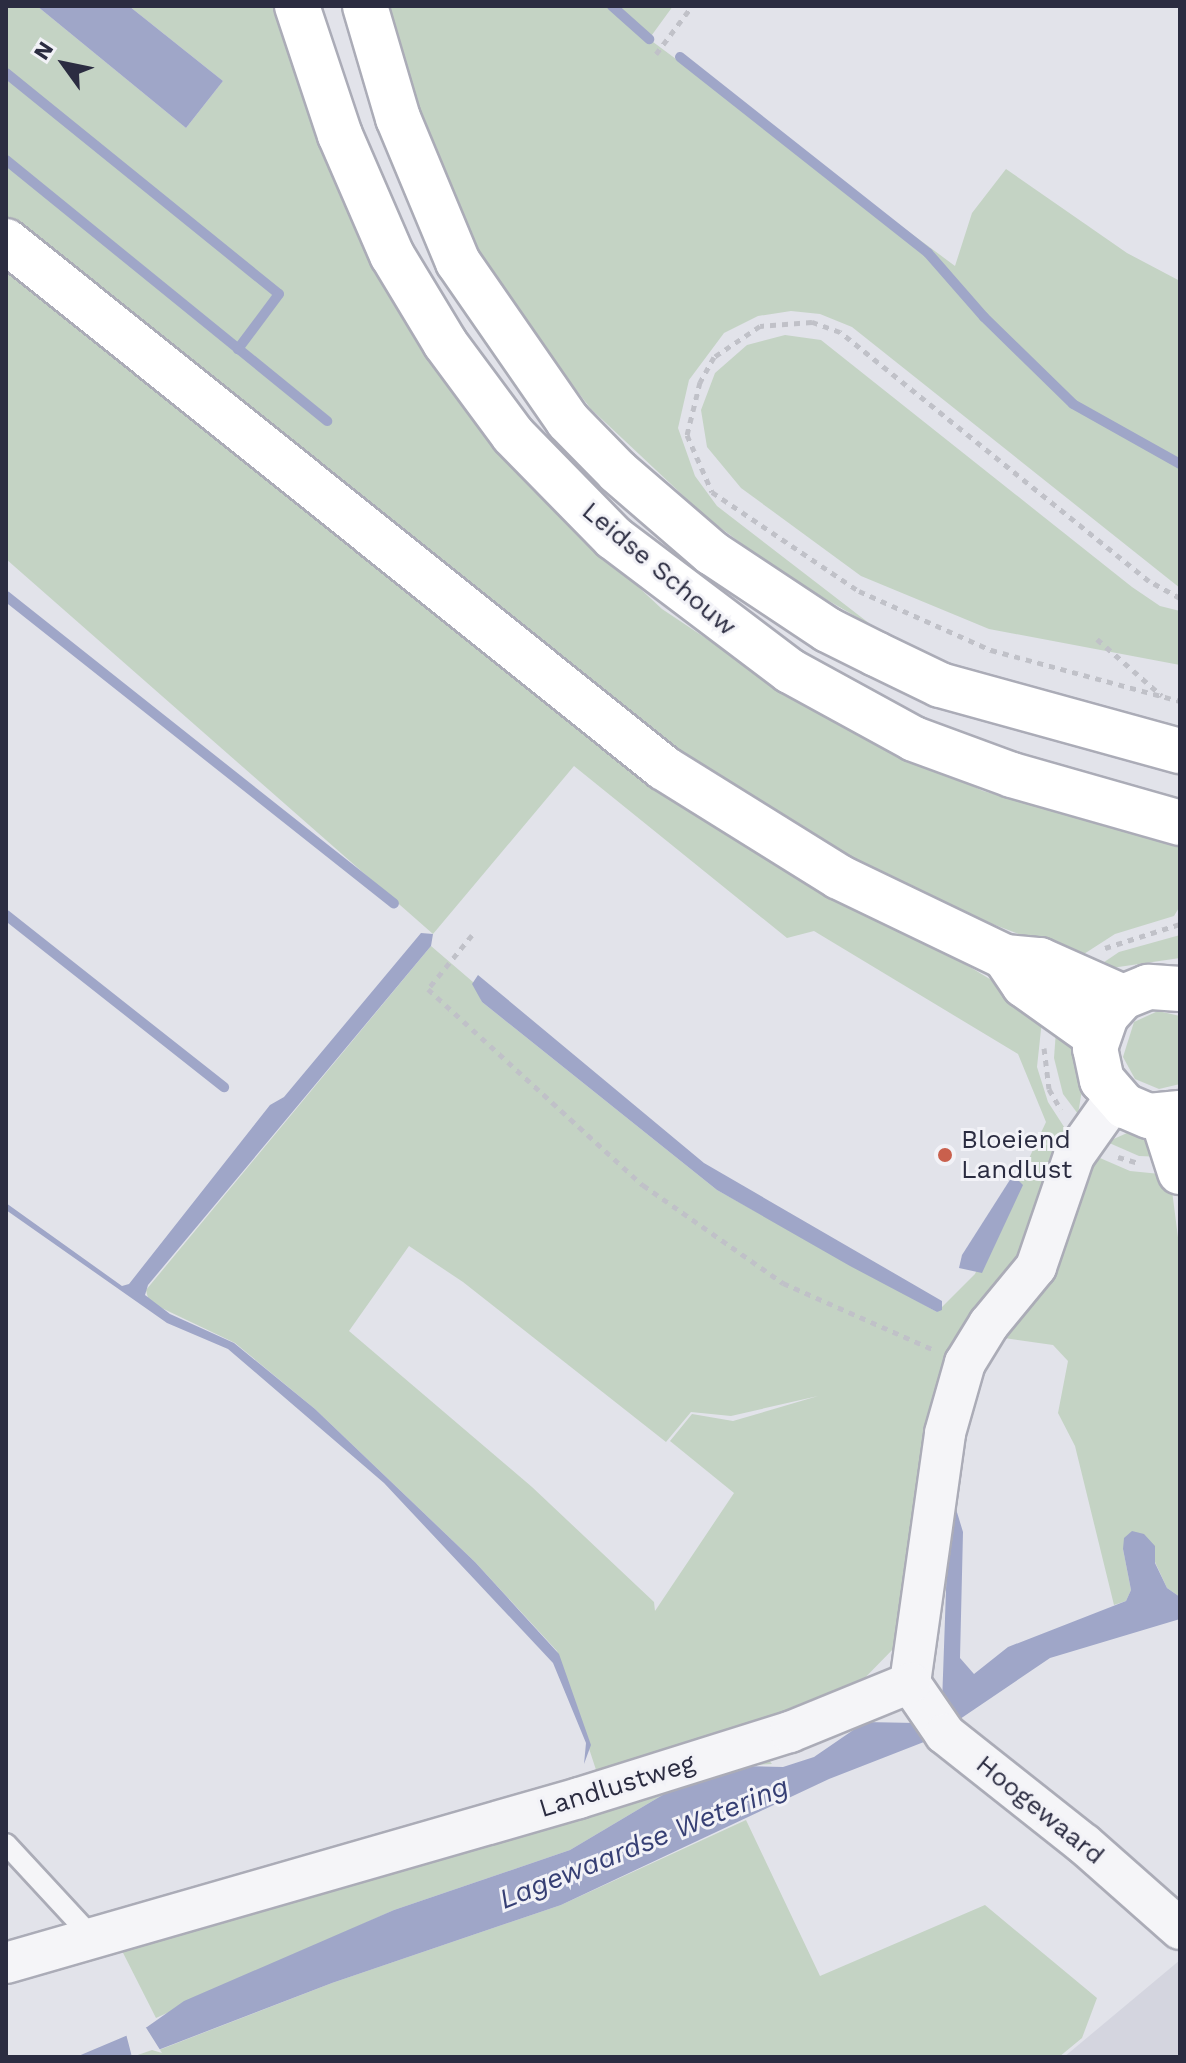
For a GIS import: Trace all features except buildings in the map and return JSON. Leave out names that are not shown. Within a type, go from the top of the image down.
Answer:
[{"type":"street","name":"Leidse Schouw","points":[[297,6],[340,135],[392,255],[445,343],[513,435],[614,538],[790,671],[914,739],[1012,775],[1162,818]]},
{"type":"street","name":"Leidse Schouw","points":[[365,6],[398,118],[458,262],[568,421],[618,472],[712,553],[828,630],[876,654],[940,685],[1170,748]]},
{"type":"street","points":[[6,241],[664,768],[839,877],[1005,957],[1040,960],[1123,997]]},
{"type":"street","points":[[1005,957],[1024,985],[1097,1037]]},
{"type":"street","points":[[1178,986],[1148,987],[1123,997],[1106,1016],[1097,1037],[1098,1070],[1115,1098],[1137,1112],[1171,1115],[1180,1172]]},
{"type":"street","points":[[927,1709],[945,1433],[965,1363],[989,1324],[1036,1267],[1074,1156],[1115,1098]]},
{"type":"street","name":"Hoogewaard","points":[[927,1709],[1180,1929]]},
{"type":"street","name":"Landlustweg","points":[[6,1963],[790,1732],[927,1709]]},
{"type":"lane","points":[[6,1844],[92,1937]]},
{"type":"path","points":[[656,54],[692,6]]},
{"type":"path","points":[[1180,598],[1149,581],[840,332],[812,322],[760,326],[714,357],[700,382],[687,435],[712,492],[859,591],[991,650],[1180,701]]},
{"type":"path","points":[[1097,639],[1162,697]]},
{"type":"path","points":[[472,935],[428,989],[643,1185],[783,1283],[965,1363]]},
{"type":"shaded area","points":[[1180,1960],[1180,2057],[1064,2057]]},
{"type":"green space","points":[[6,6],[37,6],[186,128],[223,81],[129,6],[276,6],[300,89],[361,239],[408,324],[494,443],[544,499],[662,609],[815,711],[983,791],[1180,846],[1180,906],[1174,916],[1115,934],[1073,961],[1034,940],[893,886],[674,752],[6,220]]},
{"type":"green space","points":[[375,6],[673,6],[649,39],[955,266],[972,213],[1006,169],[1127,253],[1180,281],[1180,588],[852,327],[820,314],[791,311],[758,316],[724,333],[689,380],[678,428],[695,476],[717,506],[874,627],[784,575],[706,517],[591,409],[506,300],[459,221]]},
{"type":"green space","points":[[6,266],[945,952],[1043,1011],[1037,1067],[1048,1102],[1068,1133],[1025,1256],[976,1317],[898,1644],[853,1690],[600,1782],[557,1651],[475,1562],[315,1409],[235,1343],[149,1302],[146,1290],[431,946],[473,982],[482,1002],[717,1190],[937,1312],[975,1274],[1046,1122],[1018,1054],[814,931],[787,938],[574,766],[433,934],[6,559]],"holes":[[[409,1246],[463,1282],[666,1442],[691,1412],[731,1416],[818,1396],[733,1421],[692,1414],[670,1441],[734,1493],[655,1611],[654,1602],[532,1487],[349,1331]]]},
{"type":"green space","points":[[785,335],[821,340],[1132,587],[1160,606],[1180,611],[1180,665],[989,629],[861,576],[741,488],[707,447],[701,410],[715,373],[747,345]]},
{"type":"green space","points":[[1180,935],[1180,958],[1091,971],[1119,952]]},
{"type":"green space","points":[[1158,1011],[1180,1016],[1180,1084],[1159,1089],[1135,1079],[1123,1057],[1134,1022]]},
{"type":"green space","points":[[1067,1027],[1084,1078],[1078,1114],[1063,1094],[1054,1058],[1056,1031]]},
{"type":"green space","points":[[1127,1133],[1149,1139],[1163,1157],[1139,1156],[1107,1142]]},
{"type":"green space","points":[[1093,1155],[1130,1171],[1170,1175],[1180,1253],[1180,1597],[1167,1588],[1155,1562],[1123,1549],[1131,1590],[1126,1601],[1114,1605],[1075,1446],[1058,1413],[1068,1361],[1053,1345],[997,1337]]},
{"type":"green space","points":[[763,1753],[772,1764],[737,1766],[671,1790],[570,1850],[394,1910],[156,2018],[116,1939],[479,1838],[538,1832],[626,1803],[644,1786]]},
{"type":"green space","points":[[746,1820],[820,1976],[985,1905],[1097,1998],[1082,2038],[1059,2057],[114,2057],[152,2045],[159,2050],[332,1983],[561,1905]]},
{"type":"water","points":[[37,6],[129,6],[223,81],[186,128]]},
{"type":"water","points":[[421,933],[433,934],[431,946],[148,1285],[145,1295],[170,1314],[234,1343],[315,1409],[475,1562],[559,1654],[591,1745],[584,1764],[586,1743],[553,1663],[384,1483],[228,1349],[167,1323],[6,1210],[6,1203],[122,1286],[129,1284],[270,1105],[284,1097]]},
{"type":"water","points":[[478,975],[704,1163],[942,1301],[942,1310],[937,1312],[850,1266],[717,1190],[482,1002],[472,984]]},
{"type":"water","points":[[1013,1175],[1023,1185],[982,1273],[959,1268],[962,1255]]},
{"type":"water","name":"Lagewaardse Wetering","points":[[956,1509],[963,1532],[960,1658],[974,1674],[1008,1647],[1126,1601],[1131,1590],[1123,1549],[1124,1538],[1132,1531],[1144,1534],[1155,1546],[1155,1563],[1167,1588],[1180,1597],[1180,1619],[1050,1658],[929,1740],[829,1779],[561,1905],[332,1983],[158,2050],[152,2045],[126,2057],[76,2057],[147,2027],[184,2001],[394,1910],[570,1850],[671,1790],[737,1766],[783,1767],[814,1757],[865,1722],[916,1723],[942,1703],[948,1534]]},
{"type":"pier","points":[[145,2026],[162,2053],[152,2050],[132,2057],[126,2034]]},
{"type":"waterway","points":[[612,6],[649,39]]},
{"type":"waterway","points":[[680,57],[928,253],[984,317],[1073,404],[1180,464]]},
{"type":"waterway","points":[[6,73],[279,294],[238,349]]},
{"type":"waterway","points":[[6,160],[327,421]]},
{"type":"waterway","points":[[6,596],[394,904]]},
{"type":"waterway","points":[[6,915],[224,1087]]},
{"type":"place","name":"Bloeiend Landlust","points":[[945,1155]]}]
